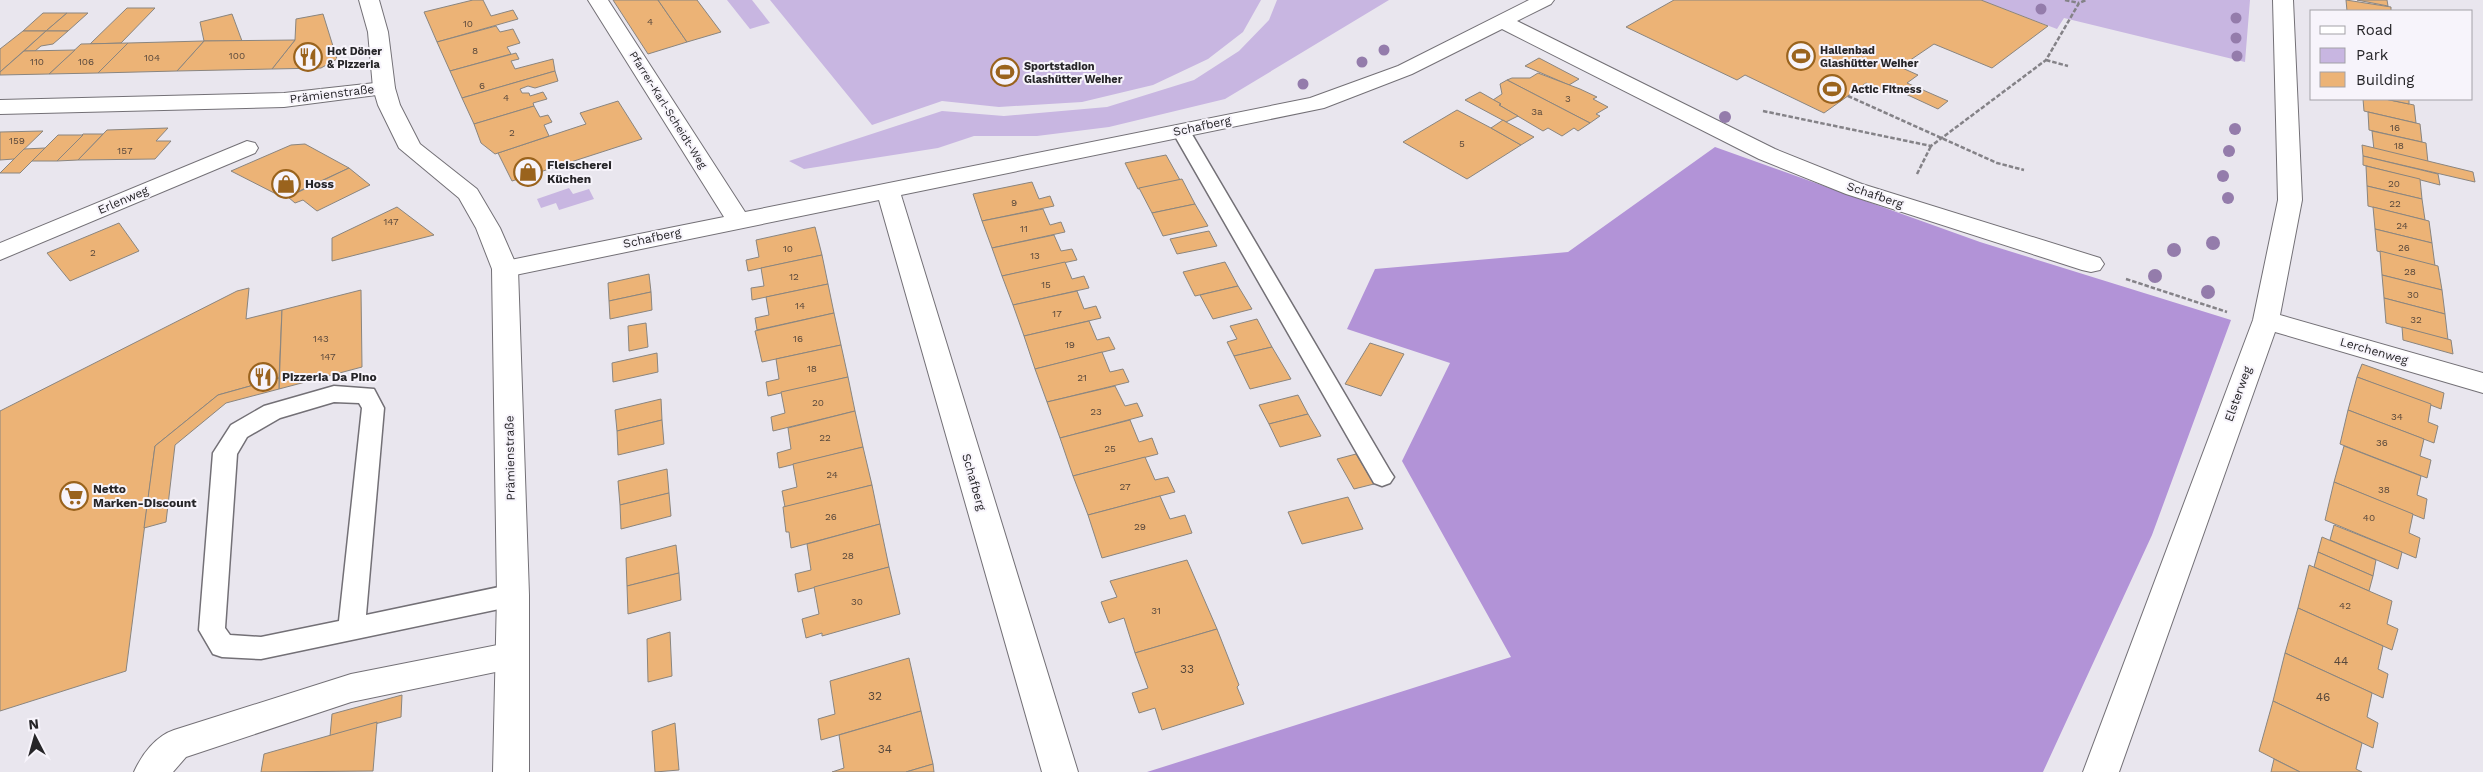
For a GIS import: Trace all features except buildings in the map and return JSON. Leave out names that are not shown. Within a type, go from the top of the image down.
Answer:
[{"type":"street","points":[[369,0],[378,32],[384,88]]},
{"type":"street","name":"Pfarrer-Karl-Scheidt-Weg","points":[[598,0],[738,220]]},
{"type":"street","name":"Schafberg","points":[[505,269],[1316,103],[1405,70],[1544,0]]},
{"type":"street","name":"Elsterweg","points":[[2101,772],[2266,320],[2290,200],[2283,0]]},
{"type":"street","name":"Schafberg","points":[[1503,22],[1768,154],[1854,189],[2091,264]]},
{"type":"street","name":"Prämienstraße","points":[[0,107],[274,100],[384,88],[389,104],[410,148],[469,194],[488,228],[505,269],[513,595],[511,772]]},
{"type":"street","name":"Erlenweg","points":[[0,252],[247,148]]},
{"type":"street","name":"Schafberg","points":[[888,191],[1060,772]]},
{"type":"street","name":"Lerchenweg","points":[[2266,320],[2483,383]]},
{"type":"street","points":[[152,772],[174,745],[351,688],[512,656]]},
{"type":"lane","points":[[1181,131],[1382,477]]},
{"type":"lane","points":[[351,629],[373,408],[366,395],[334,394],[272,412],[239,431],[225,453],[212,630],[222,646],[262,648],[513,595]]},
{"type":"path","points":[[2065,0],[2079,4]]},
{"type":"path","points":[[1919,170],[1931,146],[2046,60],[2079,4],[2086,0]]},
{"type":"path","points":[[2046,60],[2068,66]]},
{"type":"path","points":[[1848,96],[1996,163],[2024,170]]},
{"type":"path","points":[[1763,111],[1931,146]]},
{"type":"path","points":[[2091,264],[2113,274],[2227,312],[2266,320]]},
{"type":"green space","points":[[727,0],[752,0],[770,23],[750,29]]},
{"type":"green space","name":"Sportstadion Glashütter Weiher","points":[[770,0],[1261,0],[1243,32],[1208,59],[1153,85],[1082,102],[999,107],[942,101],[872,125]]},
{"type":"green space","points":[[1277,0],[1389,0],[1225,99],[1109,127],[1037,136],[974,136],[938,148],[804,169],[789,161],[942,111],[1004,116],[1107,107],[1194,80],[1239,51],[1269,20]]},
{"type":"green space","points":[[1981,0],[2250,0],[2245,62],[2064,18],[2057,29]]},
{"type":"green space","points":[[569,188],[573,194],[589,189],[594,199],[559,210],[556,203],[541,208],[537,199]]},
{"type":"shaded area","points":[[1715,147],[1980,242],[2231,320],[2152,535],[2043,772],[1147,772],[1511,657],[1402,461],[1450,363],[1347,329],[1375,269],[1568,252]]},
{"type":"place","name":"Hallenbad Glashütter Weiher","points":[[1801,56]]},
{"type":"place","name":"Hot Döner & Pizzeria","points":[[308,57]]},
{"type":"place","name":"Sportstadion Glashütter Weiher","points":[[1005,72]]},
{"type":"place","name":"Actic Fitness","points":[[1832,89]]},
{"type":"place","name":"Fleischerei Küchen","points":[[528,172]]},
{"type":"place","name":"Hoss","points":[[286,184]]},
{"type":"place","name":"Pizzeria Da Pino","points":[[263,377]]},
{"type":"place","name":"Netto Marken-Discount","points":[[74,496]]}]
